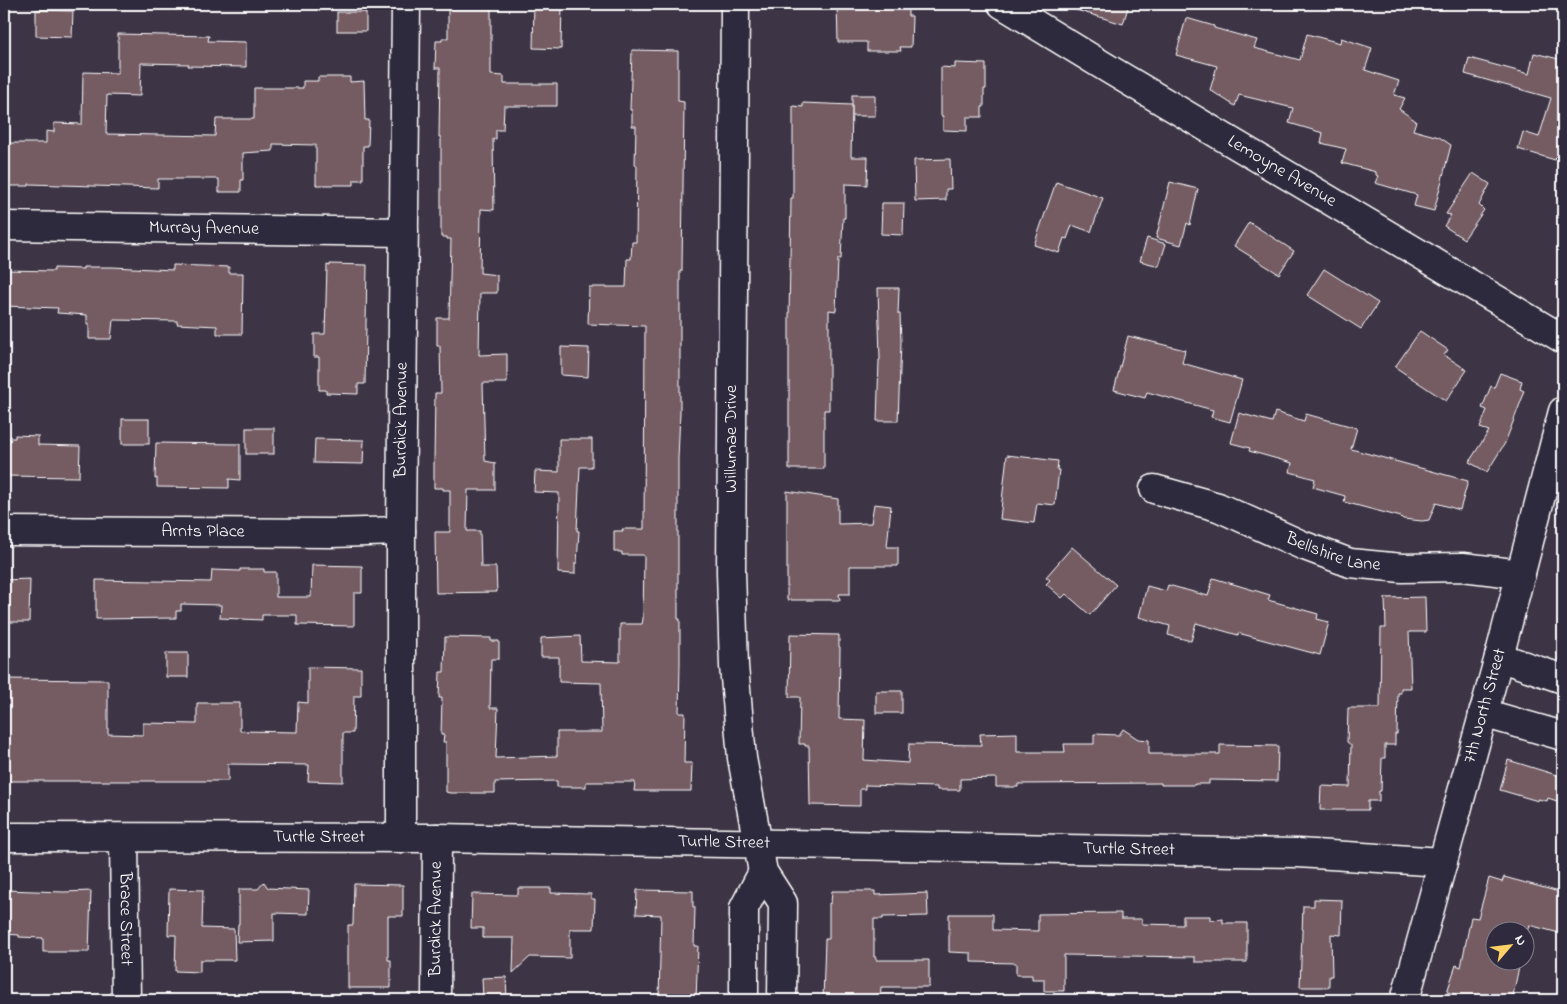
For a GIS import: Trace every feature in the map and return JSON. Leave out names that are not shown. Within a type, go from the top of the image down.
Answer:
[{"type":"street","name":"Burdick Avenue","points":[[401,838],[401,531],[406,4]]},
{"type":"street","name":"Willumae Drive","points":[[735,4],[731,572],[734,666],[742,758],[763,872],[783,903],[782,1000]]},
{"type":"street","name":"Lemoyne Avenue","points":[[1002,4],[1563,339]]},
{"type":"street","name":"Murray Avenue","points":[[4,226],[404,232]]},
{"type":"street","name":"7th North Street","points":[[1405,1000],[1499,657],[1563,411]]},
{"type":"street","name":"Bellshire Lane","points":[[1154,489],[1218,507],[1350,564],[1402,568],[1463,567],[1521,574]]},
{"type":"street","name":"Arnts Place","points":[[4,531],[331,533],[401,531]]},
{"type":"street","points":[[1499,657],[1563,679]]},
{"type":"street","points":[[1483,713],[1563,736]]},
{"type":"street","name":"Turtle Street","points":[[4,837],[437,838],[1298,853],[1443,862]]},
{"type":"street","name":"Brace Street","points":[[124,838],[126,1000]]},
{"type":"street","name":"Burdick Avenue","points":[[436,1000],[437,838]]},
{"type":"street","points":[[744,1000],[744,908],[763,872]]},
{"type":"building","points":[[448,4],[491,4],[491,75],[504,76],[504,84],[557,84],[557,106],[504,106],[503,130],[496,130],[496,139],[493,139],[494,210],[481,209],[480,273],[497,275],[497,293],[480,293],[479,355],[507,354],[507,383],[483,383],[485,461],[495,463],[495,490],[468,490],[467,531],[480,531],[481,567],[496,567],[497,592],[436,593],[435,532],[450,532],[450,490],[434,488],[435,393],[441,393],[440,346],[437,346],[437,318],[449,318],[451,239],[441,237],[440,68],[435,68],[436,41],[448,38]]},
{"type":"building","points":[[534,4],[562,4],[561,49],[533,48]]},
{"type":"building","points":[[837,4],[865,4],[865,7],[908,8],[908,16],[912,16],[911,47],[900,47],[901,51],[867,51],[867,42],[838,42]]},
{"type":"building","points":[[1073,4],[1129,4],[1123,24],[1073,9]]},
{"type":"building","points":[[36,10],[73,11],[72,37],[36,36]]},
{"type":"building","points":[[337,12],[366,12],[366,31],[337,31]]},
{"type":"building","points":[[1186,18],[1257,40],[1254,48],[1300,60],[1307,34],[1340,43],[1341,38],[1372,48],[1365,70],[1399,81],[1394,95],[1405,98],[1399,109],[1416,121],[1413,130],[1439,137],[1451,145],[1434,211],[1414,206],[1417,195],[1375,183],[1378,176],[1376,172],[1342,163],[1346,149],[1321,143],[1323,133],[1289,123],[1293,108],[1239,95],[1235,106],[1210,90],[1217,66],[1176,55]]},
{"type":"building","points":[[118,34],[209,36],[208,41],[246,42],[246,67],[141,63],[140,96],[107,95],[106,134],[215,136],[216,119],[254,119],[254,88],[303,88],[303,81],[318,81],[318,77],[350,77],[350,82],[364,81],[365,120],[369,120],[368,146],[363,146],[363,180],[354,180],[354,185],[316,185],[316,145],[273,144],[273,151],[243,153],[241,192],[219,192],[219,179],[158,179],[158,188],[29,184],[29,186],[5,186],[5,143],[46,143],[46,131],[54,132],[54,123],[82,124],[83,72],[118,73]]},
{"type":"building","points":[[632,50],[678,51],[678,101],[684,102],[682,271],[680,271],[678,619],[680,619],[679,713],[685,713],[684,763],[692,763],[691,791],[634,791],[635,782],[586,782],[586,787],[557,787],[557,781],[495,782],[495,793],[450,793],[446,792],[446,742],[443,742],[444,735],[441,735],[442,698],[439,698],[440,672],[444,672],[445,637],[491,638],[491,641],[499,641],[499,659],[491,659],[490,708],[498,708],[496,758],[557,756],[557,732],[602,732],[601,683],[559,682],[559,657],[541,657],[541,638],[580,636],[581,661],[620,662],[620,624],[642,624],[644,557],[643,555],[622,555],[622,552],[614,552],[614,531],[644,529],[645,326],[588,324],[589,287],[626,287],[627,259],[631,259],[632,242],[636,242],[636,126],[632,126],[632,110],[630,110]]},
{"type":"building","points":[[1534,53],[1563,60],[1563,159],[1556,157],[1555,160],[1518,149],[1523,132],[1539,137],[1551,98],[1465,74],[1469,58],[1529,74]]},
{"type":"building","points":[[955,63],[986,64],[986,89],[984,89],[982,117],[967,117],[967,131],[943,130],[943,116],[941,116],[941,67],[955,68]]},
{"type":"building","points":[[852,95],[875,95],[875,116],[852,116]]},
{"type":"building","points":[[803,103],[852,105],[851,157],[868,157],[867,185],[845,184],[845,218],[843,218],[841,259],[838,259],[836,311],[829,310],[829,410],[824,410],[824,469],[789,469],[789,319],[791,198],[793,198],[793,106],[803,107]]},
{"type":"building","points":[[950,159],[951,189],[946,189],[946,200],[915,201],[914,160]]},
{"type":"building","points":[[1473,173],[1490,184],[1479,205],[1484,210],[1464,239],[1444,226],[1451,215],[1446,214]]},
{"type":"building","points":[[1056,182],[1103,198],[1091,232],[1072,225],[1067,239],[1064,238],[1059,253],[1034,245]]},
{"type":"building","points":[[1170,182],[1198,189],[1190,225],[1187,223],[1181,245],[1156,238]]},
{"type":"building","points":[[882,203],[904,203],[903,235],[881,234]]},
{"type":"building","points":[[1249,222],[1294,251],[1279,274],[1234,246]]},
{"type":"building","points":[[1147,238],[1166,244],[1159,266],[1140,261]]},
{"type":"building","points":[[330,264],[367,265],[365,384],[358,384],[358,394],[326,393],[326,390],[319,390],[319,357],[314,357],[314,334],[325,334],[327,265],[330,266]]},
{"type":"building","points":[[173,265],[229,267],[229,273],[243,273],[242,334],[217,334],[217,326],[177,324],[177,321],[113,320],[111,339],[89,339],[87,315],[57,313],[58,308],[4,306],[4,270],[54,271],[54,268],[112,267],[173,270]]},
{"type":"building","points":[[1324,269],[1378,303],[1361,329],[1307,295]]},
{"type":"building","points":[[878,288],[899,288],[898,314],[900,314],[901,342],[898,421],[877,421],[880,360]]},
{"type":"building","points":[[1420,331],[1448,350],[1444,355],[1467,370],[1446,401],[1395,367]]},
{"type":"building","points":[[1128,336],[1185,350],[1182,363],[1242,380],[1230,422],[1211,417],[1213,410],[1147,392],[1145,398],[1114,390]]},
{"type":"building","points":[[561,347],[589,348],[588,377],[561,375]]},
{"type":"building","points":[[1500,373],[1522,381],[1520,389],[1524,391],[1505,443],[1487,472],[1469,462],[1489,431],[1480,428],[1487,410],[1482,408],[1491,386],[1494,388]]},
{"type":"building","points":[[1275,412],[1304,421],[1306,414],[1357,428],[1351,449],[1468,481],[1460,510],[1436,503],[1429,520],[1422,521],[1403,519],[1344,502],[1345,496],[1313,487],[1315,479],[1290,472],[1292,463],[1249,451],[1250,448],[1231,443],[1239,413],[1272,422]]},
{"type":"building","points":[[122,419],[149,419],[149,444],[122,444]]},
{"type":"building","points":[[246,428],[274,428],[274,454],[246,454]]},
{"type":"building","points":[[15,435],[38,436],[38,445],[80,446],[79,477],[4,476],[4,438],[15,438]]},
{"type":"building","points":[[315,439],[364,440],[363,464],[314,463]]},
{"type":"building","points":[[559,439],[592,439],[592,467],[580,467],[577,531],[579,531],[575,574],[558,573],[559,493],[534,492],[535,471],[559,472]]},
{"type":"building","points":[[156,443],[240,444],[240,480],[229,479],[229,488],[157,487],[157,478],[155,479]]},
{"type":"building","points":[[1007,455],[1058,461],[1057,470],[1059,470],[1055,505],[1037,503],[1034,523],[1000,519]]},
{"type":"building","points":[[787,491],[838,499],[838,524],[871,523],[874,504],[891,506],[887,547],[898,547],[898,566],[850,566],[850,594],[839,594],[840,600],[787,600]]},
{"type":"building","points":[[1072,547],[1116,585],[1090,615],[1066,594],[1062,598],[1046,584],[1050,580],[1046,577]]},
{"type":"building","points":[[312,565],[362,566],[362,593],[354,593],[354,626],[297,625],[297,615],[262,615],[262,620],[220,618],[221,605],[181,604],[181,611],[176,611],[176,618],[96,619],[96,580],[211,582],[212,570],[240,571],[240,569],[264,569],[264,572],[276,572],[276,597],[311,597]]},
{"type":"building","points":[[1213,578],[1270,595],[1268,600],[1318,614],[1317,619],[1329,622],[1320,655],[1196,623],[1191,641],[1168,635],[1170,626],[1139,617],[1147,586],[1166,591],[1168,585],[1208,596]]},
{"type":"building","points":[[30,579],[29,622],[4,622],[4,580]]},
{"type":"building","points":[[1425,597],[1426,632],[1409,632],[1411,688],[1401,688],[1401,693],[1398,693],[1397,734],[1395,734],[1395,745],[1385,745],[1385,758],[1382,758],[1379,801],[1368,801],[1368,810],[1320,810],[1321,786],[1350,787],[1351,745],[1347,742],[1348,708],[1380,708],[1381,628],[1386,628],[1385,598]]},
{"type":"building","points":[[790,634],[839,635],[839,719],[865,720],[864,760],[908,763],[909,744],[981,745],[980,734],[1017,733],[1017,752],[1065,752],[1064,744],[1094,744],[1094,734],[1119,735],[1123,729],[1138,739],[1149,740],[1149,754],[1220,754],[1220,745],[1278,746],[1277,781],[1209,780],[1209,784],[1195,785],[1161,785],[1161,783],[1018,784],[1018,787],[996,787],[996,778],[960,779],[960,790],[937,790],[937,787],[865,785],[865,789],[860,789],[860,806],[810,805],[809,746],[799,744],[800,697],[789,697]]},
{"type":"building","points":[[166,653],[188,653],[188,677],[166,677]]},
{"type":"building","points":[[308,667],[361,668],[361,696],[354,696],[353,733],[343,733],[343,782],[308,781],[309,765],[228,764],[228,781],[6,781],[7,703],[4,703],[4,679],[108,680],[108,734],[143,735],[143,723],[197,724],[197,703],[240,703],[240,731],[297,732],[298,702],[308,703]]},
{"type":"building","points":[[876,691],[902,691],[902,713],[876,713]]},
{"type":"building","points":[[1508,760],[1563,777],[1563,803],[1548,798],[1547,801],[1538,799],[1538,801],[1500,790]]},
{"type":"building","points":[[1504,877],[1563,893],[1563,934],[1534,926],[1534,922],[1484,922],[1484,972],[1518,972],[1512,1000],[1475,1000],[1447,992],[1456,965],[1461,967],[1471,917],[1478,918],[1489,878],[1502,882]]},
{"type":"building","points":[[264,882],[268,888],[309,890],[308,914],[274,913],[274,941],[237,942],[239,889],[258,889]]},
{"type":"building","points":[[354,884],[403,885],[403,916],[388,916],[388,960],[391,960],[391,988],[348,988],[348,925],[353,925]]},
{"type":"building","points":[[518,888],[551,888],[551,893],[591,894],[591,899],[595,899],[594,929],[570,929],[570,958],[530,957],[513,973],[514,938],[483,938],[483,928],[471,928],[472,894],[518,895]]},
{"type":"building","points":[[169,889],[203,890],[202,928],[234,929],[235,960],[200,960],[200,972],[175,971],[176,935],[168,935]]},
{"type":"building","points":[[4,890],[91,891],[89,952],[43,952],[43,938],[4,934]]},
{"type":"building","points":[[637,890],[693,891],[693,907],[695,907],[694,946],[698,946],[696,1000],[659,1000],[661,915],[636,914]]},
{"type":"building","points":[[832,891],[875,891],[875,895],[927,893],[928,916],[874,919],[874,957],[876,957],[876,960],[929,960],[929,987],[881,987],[880,1000],[823,1000],[825,939],[829,939],[829,903],[831,903]]},
{"type":"building","points":[[1314,899],[1342,900],[1341,935],[1331,934],[1332,976],[1329,976],[1329,987],[1300,987],[1303,906],[1314,906]]},
{"type":"building","points":[[1121,913],[1121,919],[1142,919],[1142,924],[1183,925],[1183,916],[1210,916],[1210,920],[1223,919],[1223,923],[1247,923],[1247,962],[1195,962],[1195,957],[1064,955],[1064,991],[1044,991],[1044,979],[1032,979],[1032,975],[1016,975],[1016,963],[971,962],[971,953],[949,952],[949,914],[993,914],[993,930],[1038,931],[1038,914]]},
{"type":"building","points":[[506,977],[507,999],[483,1000],[482,978]]}]
